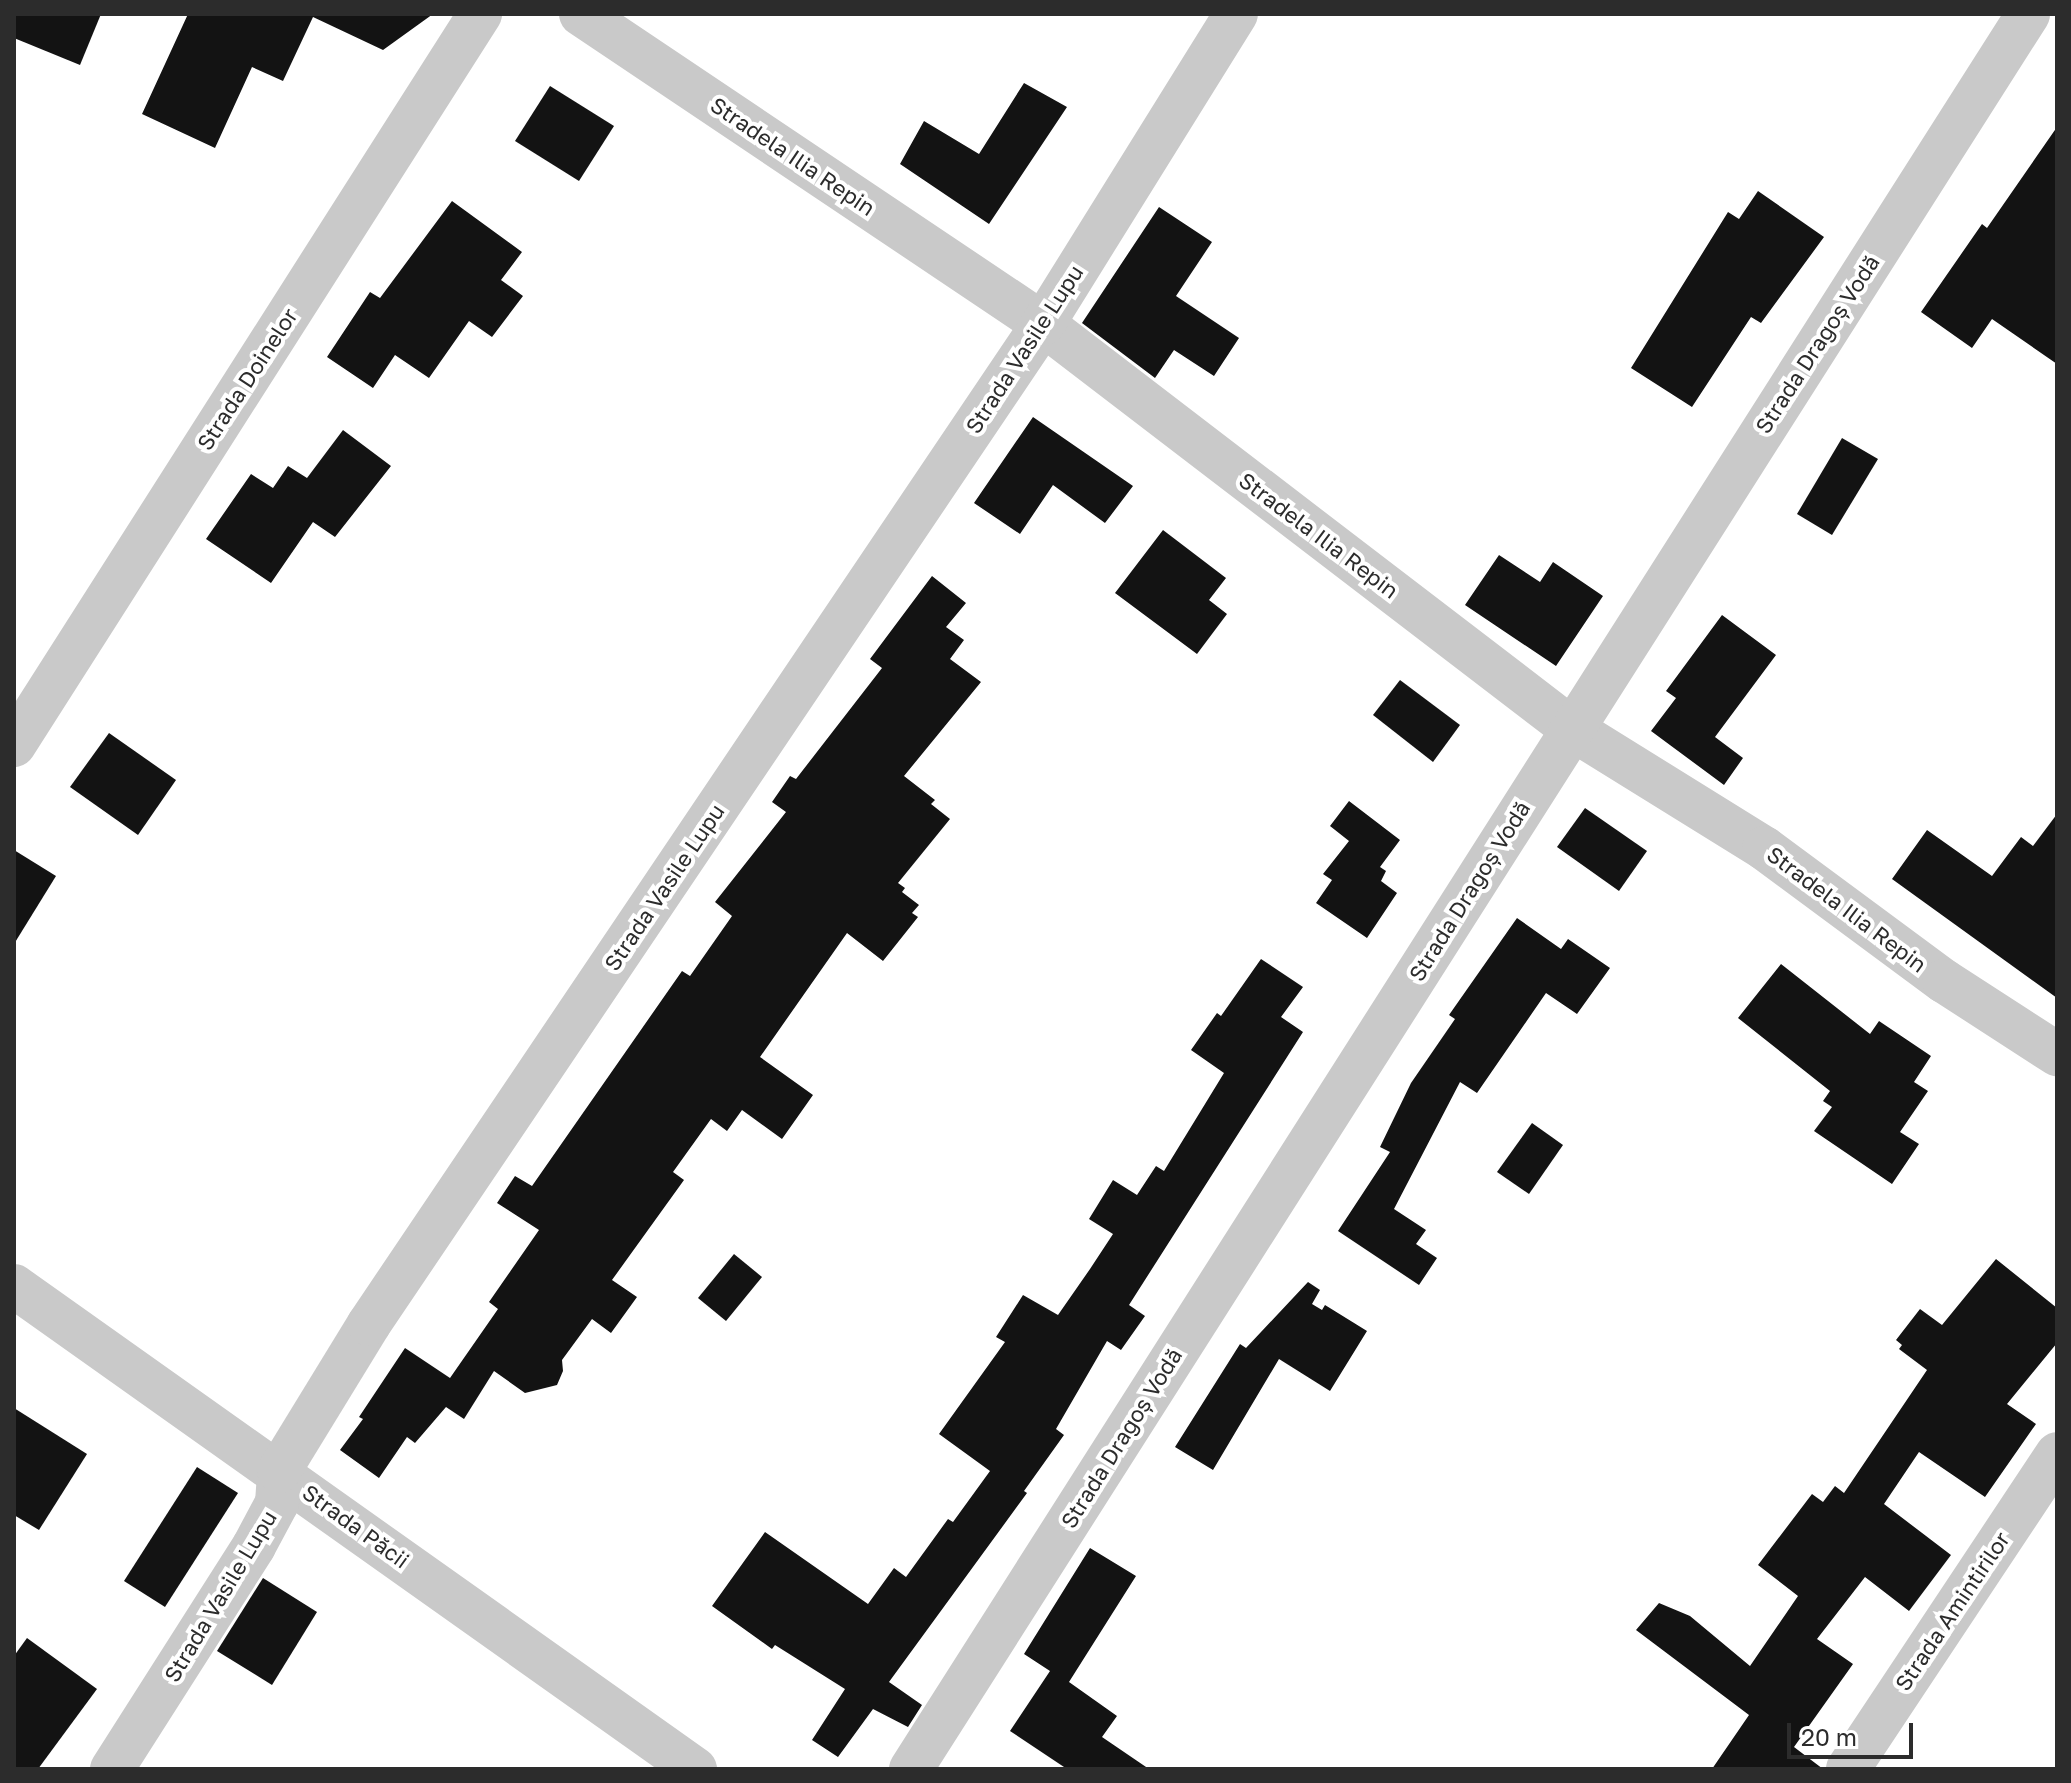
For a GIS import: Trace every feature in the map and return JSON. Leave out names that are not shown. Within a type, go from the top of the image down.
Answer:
[{"type":"street","name":"Strada Doinelor","points":[[14,745],[480,14]]},
{"type":"street","name":"Stradela Ilia Repin","points":[[581,14],[1043,324],[1572,729],[1764,848],[1944,981],[2057,1054]]},
{"type":"street","name":"Strada Vasile Lupu","points":[[112,1769],[254,1546],[277,1503],[279,1471],[369,1324],[1043,324],[1236,14]]},
{"type":"street","name":"Strada Dragoș Vodă","points":[[911,1769],[2028,14]]},
{"type":"street","name":"Strada Păcii","points":[[14,1286],[279,1471],[695,1769]]},
{"type":"street","name":"Strada Amintirilor","points":[[1848,1769],[2057,1454]]},
{"type":"building","points":[[14,14],[101,14],[80,65],[14,38]]},
{"type":"building","points":[[188,14],[433,14],[383,50],[313,17],[283,81],[252,67],[215,148],[142,114]]},
{"type":"building","points":[[1024,83],[1067,107],[989,224],[900,164],[924,121],[979,154]]},
{"type":"building","points":[[550,86],[614,126],[579,181],[515,141]]},
{"type":"building","points":[[2057,127],[2057,364],[1992,319],[1972,348],[1921,312],[1982,224],[1987,228]]},
{"type":"building","points":[[1758,191],[1824,237],[1761,323],[1751,317],[1692,407],[1631,368],[1728,212],[1739,219]]},
{"type":"building","points":[[452,201],[522,252],[501,280],[523,296],[492,337],[469,321],[429,378],[395,355],[373,388],[327,357],[370,292],[380,298]]},
{"type":"building","points":[[1159,207],[1212,242],[1176,296],[1239,338],[1214,376],[1174,350],[1155,378],[1082,323]]},
{"type":"building","points":[[1033,417],[1133,486],[1105,523],[1053,485],[1020,534],[974,503]]},
{"type":"building","points":[[343,430],[391,466],[335,537],[313,522],[271,583],[206,539],[251,474],[273,488],[288,466],[307,478]]},
{"type":"building","points":[[1842,438],[1878,459],[1832,535],[1797,514]]},
{"type":"building","points":[[1163,530],[1226,578],[1209,600],[1227,614],[1197,654],[1115,593]]},
{"type":"building","points":[[1499,555],[1540,582],[1553,562],[1603,596],[1556,666],[1465,605]]},
{"type":"building","points":[[932,576],[966,603],[946,627],[964,640],[950,659],[981,682],[904,776],[935,800],[931,804],[950,819],[898,883],[905,888],[902,892],[919,905],[912,913],[918,917],[883,961],[847,933],[760,1057],[813,1095],[782,1139],[742,1110],[727,1131],[711,1119],[673,1172],[684,1180],[612,1280],[637,1297],[611,1333],[592,1319],[562,1360],[563,1371],[557,1385],[525,1393],[494,1371],[464,1419],[446,1407],[415,1443],[407,1437],[379,1478],[340,1450],[363,1419],[359,1417],[405,1348],[450,1378],[498,1309],[489,1302],[539,1230],[497,1203],[515,1176],[532,1186],[682,971],[690,976],[732,916],[715,902],[786,812],[772,802],[790,776],[796,779],[882,668],[870,659]]},
{"type":"building","points":[[1722,615],[1776,655],[1715,737],[1743,758],[1724,785],[1651,731],[1676,698],[1666,691]]},
{"type":"building","points":[[1400,680],[1460,725],[1433,762],[1373,715]]},
{"type":"building","points":[[109,733],[176,780],[138,835],[70,787]]},
{"type":"building","points":[[1349,801],[1400,840],[1380,867],[1386,871],[1381,881],[1397,893],[1367,938],[1316,903],[1332,880],[1323,874],[1349,841],[1330,826]]},
{"type":"building","points":[[1585,808],[1647,851],[1619,891],[1557,847]]},
{"type":"building","points":[[2057,814],[2057,998],[1892,879],[1927,830],[1992,876],[2021,837],[2033,846]]},
{"type":"building","points":[[14,850],[56,876],[14,944]]},
{"type":"building","points":[[1517,918],[1561,949],[1568,939],[1610,968],[1577,1014],[1546,993],[1477,1093],[1460,1082],[1394,1209],[1426,1230],[1416,1244],[1437,1258],[1419,1285],[1338,1231],[1390,1152],[1380,1147],[1411,1083],[1455,1019],[1449,1015]]},
{"type":"building","points":[[1261,959],[1303,987],[1281,1017],[1303,1032],[1129,1305],[1145,1316],[1121,1350],[1107,1341],[1056,1429],[1064,1435],[1024,1491],[1027,1493],[889,1682],[922,1705],[908,1727],[873,1709],[838,1757],[812,1740],[845,1689],[775,1645],[772,1649],[712,1606],[765,1532],[868,1604],[894,1568],[906,1577],[948,1519],[953,1522],[990,1471],[939,1434],[1005,1342],[996,1337],[1023,1295],[1058,1315],[1090,1269],[1113,1234],[1089,1219],[1113,1180],[1137,1195],[1156,1166],[1164,1171],[1224,1073],[1191,1050],[1217,1013],[1221,1016]]},
{"type":"building","points":[[1781,964],[1870,1034],[1879,1021],[1931,1056],[1914,1082],[1928,1091],[1900,1132],[1919,1144],[1892,1184],[1814,1131],[1832,1107],[1823,1101],[1830,1091],[1738,1018]]},
{"type":"building","points":[[1532,1123],[1563,1145],[1529,1194],[1497,1172]]},
{"type":"building","points":[[734,1254],[762,1277],[726,1321],[698,1298]]},
{"type":"building","points":[[1996,1259],[2057,1308],[2057,1343],[2007,1404],[2036,1424],[1985,1497],[1919,1452],[1884,1504],[1951,1555],[1909,1611],[1865,1577],[1817,1639],[1853,1664],[1794,1747],[1823,1769],[1712,1769],[1749,1715],[1636,1630],[1659,1603],[1690,1616],[1750,1666],[1798,1596],[1758,1565],[1812,1494],[1823,1502],[1835,1486],[1844,1493],[1927,1370],[1899,1349],[1902,1345],[1896,1340],[1920,1309],[1942,1325]]},
{"type":"building","points":[[1308,1282],[1320,1290],[1312,1304],[1322,1310],[1325,1305],[1367,1331],[1330,1391],[1279,1359],[1213,1470],[1175,1447],[1240,1344],[1246,1348]]},
{"type":"building","points":[[14,1408],[87,1454],[39,1530],[14,1515]]},
{"type":"building","points":[[197,1467],[238,1493],[165,1607],[124,1581]]},
{"type":"building","points":[[1090,1548],[1136,1576],[1069,1682],[1117,1716],[1102,1737],[1149,1769],[1067,1769],[1010,1731],[1050,1671],[1024,1654]]},
{"type":"building","points":[[263,1578],[317,1612],[272,1685],[217,1651]]},
{"type":"building","points":[[27,1638],[97,1689],[38,1769],[14,1769],[14,1656]]}]
